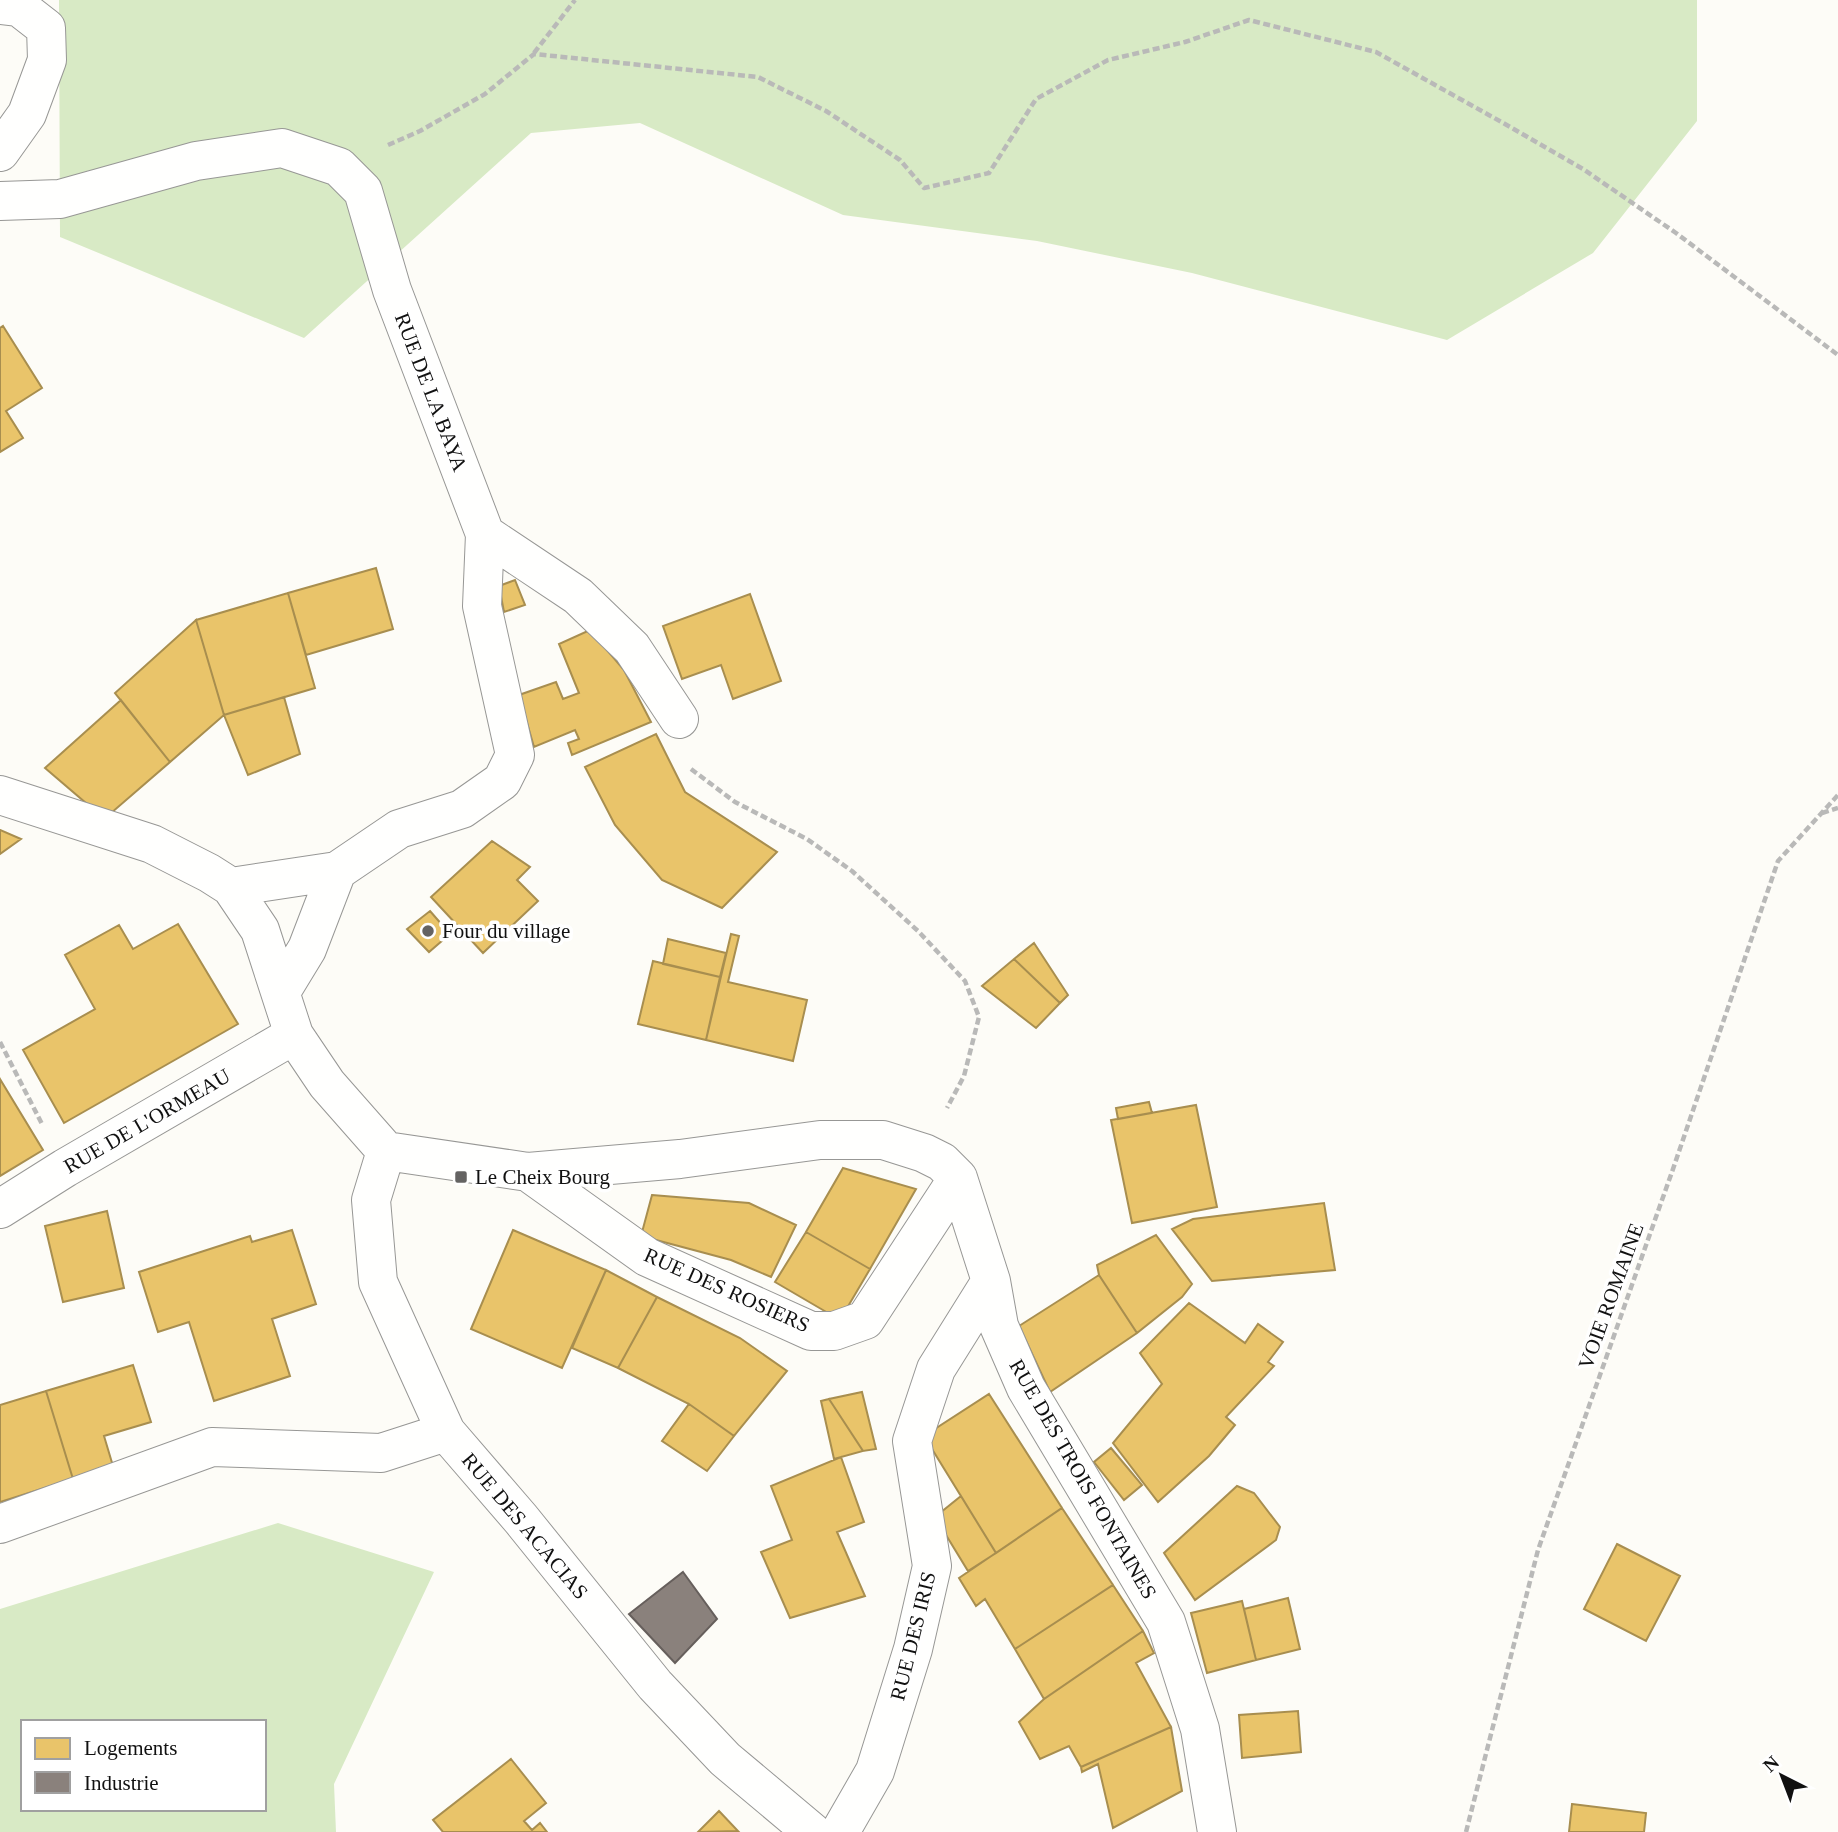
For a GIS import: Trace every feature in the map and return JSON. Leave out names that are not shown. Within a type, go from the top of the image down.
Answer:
[{"type":"street","points":[[0,5],[19,8],[46,28],[47,60],[27,114],[0,152]]},
{"type":"street","name":"RUE DE LA BAYA","points":[[0,201],[60,199],[197,161],[282,148],[339,167],[363,191],[392,290],[485,534],[482,606],[515,755],[502,781],[461,809],[400,829],[337,871],[231,887]]},
{"type":"street","points":[[485,534],[578,596],[632,648],[679,719]]},
{"type":"street","points":[[0,795],[152,844],[231,887],[260,930],[295,1035],[327,1084],[386,1150],[528,1172],[680,1159],[820,1140],[883,1140],[924,1153],[942,1162],[958,1178]]},
{"type":"street","points":[[282,990],[307,949],[337,871]]},
{"type":"street","name":"RUE DE L'ORMEAU","points":[[0,1209],[65,1168],[295,1035]]},
{"type":"street","name":"RUE DES ACACIAS","points":[[386,1150],[372,1200],[378,1282],[446,1432],[655,1685],[724,1759],[812,1832]]},
{"type":"street","name":"RUE DES ROSIERS","points":[[528,1172],[646,1257],[811,1331],[834,1331],[865,1320],[958,1178]]},
{"type":"street","name":"RUE DES TROIS FONTAINES","points":[[958,1178],[991,1281],[999,1326],[1026,1388],[1166,1622],[1199,1729],[1216,1832]]},
{"type":"street","name":"RUE DES IRIS","points":[[840,1832],[875,1771],[913,1649],[932,1566],[912,1441],[936,1369],[991,1281]]},
{"type":"street","points":[[0,1524],[212,1447],[381,1453],[446,1432]]},
{"type":"path","points":[[339,167],[420,131],[485,94],[534,54],[575,0]]},
{"type":"path","points":[[534,54],[758,77],[826,111],[900,160],[924,188],[989,173],[1036,99],[1108,60],[1185,42],[1249,20],[1376,52],[1517,130],[1583,169],[1676,233],[1838,355]]},
{"type":"path","points":[[679,719],[688,766],[735,802],[807,839],[852,871],[918,931],[965,981],[979,1017],[964,1076],[924,1153]]},
{"type":"path","name":"VOIE ROMAINE","points":[[1466,1832],[1538,1550],[1673,1169],[1778,861],[1838,795]]},
{"type":"path","points":[[1822,813],[1838,808]]},
{"type":"path","points":[[0,1042],[65,1168]]},
{"type":"green space","points":[[59,0],[1697,0],[1697,121],[1593,253],[1447,340],[1192,273],[1037,241],[843,215],[640,123],[531,133],[304,338],[60,237]]},
{"type":"green space","points":[[278,1523],[434,1572],[334,1784],[336,1832],[0,1832],[0,1609]]},
{"type":"building: Logements","points":[[3,326],[42,388],[6,411],[23,438],[0,452],[0,328]]},
{"type":"building: Logements","points":[[376,568],[393,629],[306,655],[288,593]]},
{"type":"building: Logements","points":[[515,580],[525,605],[504,612],[499,586]]},
{"type":"building: Logements","points":[[288,593],[315,688],[224,715],[196,620]]},
{"type":"building: Logements","points":[[750,594],[781,681],[733,699],[721,665],[682,679],[663,626]]},
{"type":"building: Logements","points":[[196,620],[224,715],[170,762],[115,693]]},
{"type":"building: Logements","points":[[590,630],[624,670],[651,722],[572,755],[568,743],[579,739],[575,730],[534,747],[519,695],[556,682],[563,699],[579,693],[559,644]]},
{"type":"building: Logements","points":[[284,697],[300,754],[248,775],[224,715]]},
{"type":"building: Logements","points":[[121,700],[170,762],[110,814],[93,809],[45,768]]},
{"type":"building: Logements","points":[[656,734],[685,792],[777,852],[722,908],[662,880],[615,825],[585,767]]},
{"type":"building: Logements","points":[[0,830],[21,839],[0,854]]},
{"type":"building: Logements","points":[[492,841],[530,867],[517,880],[538,901],[483,953],[431,897]]},
{"type":"building: Logements","name":"Four du village","points":[[430,911],[450,934],[429,952],[407,929]]},
{"type":"building: Logements","points":[[178,924],[238,1024],[64,1123],[23,1050],[95,1009],[65,955],[119,925],[133,949]]},
{"type":"building: Logements","points":[[731,934],[739,936],[728,982],[807,1000],[793,1061],[706,1040]]},
{"type":"building: Logements","points":[[668,939],[726,953],[720,977],[663,964]]},
{"type":"building: Logements","points":[[1034,943],[1068,995],[1060,1003],[1014,959]]},
{"type":"building: Logements","points":[[1014,959],[1060,1003],[1036,1028],[982,986]]},
{"type":"building: Logements","points":[[653,961],[720,977],[706,1040],[638,1024]]},
{"type":"building: Logements","points":[[0,1079],[43,1150],[0,1176]]},
{"type":"building: Logements","points":[[1149,1102],[1152,1113],[1118,1119],[1116,1108]]},
{"type":"building: Logements","points":[[1196,1105],[1217,1207],[1132,1223],[1111,1120]]},
{"type":"building: Logements","points":[[843,1168],[916,1189],[870,1269],[806,1232]]},
{"type":"building: Logements","points":[[652,1195],[749,1203],[796,1225],[771,1277],[731,1260],[641,1236]]},
{"type":"building: Logements","points":[[1324,1203],[1335,1270],[1212,1281],[1172,1229],[1193,1219]]},
{"type":"building: Logements","points":[[107,1211],[124,1288],[63,1302],[45,1226]]},
{"type":"building: Logements","points":[[292,1230],[316,1304],[272,1319],[290,1376],[214,1401],[189,1322],[158,1332],[139,1272],[250,1236],[252,1242]]},
{"type":"building: Logements","points":[[513,1230],[606,1270],[562,1368],[471,1329]]},
{"type":"building: Logements","points":[[806,1232],[870,1269],[840,1320],[775,1282]]},
{"type":"building: Logements","points":[[1156,1235],[1192,1284],[1182,1297],[1137,1333],[1099,1275],[1097,1265]]},
{"type":"building: Logements","points":[[606,1270],[657,1297],[618,1368],[572,1348]]},
{"type":"building: Logements","points":[[1099,1275],[1137,1333],[1050,1392],[1019,1326]]},
{"type":"building: Logements","points":[[657,1297],[740,1338],[787,1371],[734,1436],[689,1404],[618,1368]]},
{"type":"building: Logements","points":[[1189,1303],[1245,1343],[1258,1324],[1283,1342],[1268,1362],[1274,1366],[1226,1417],[1235,1425],[1209,1456],[1158,1502],[1113,1443],[1162,1384],[1140,1353]]},
{"type":"building: Logements","points":[[133,1365],[151,1422],[104,1436],[113,1466],[73,1479],[46,1391]]},
{"type":"building: Logements","points":[[46,1391],[73,1479],[0,1502],[0,1405]]},
{"type":"building: Logements","points":[[862,1392],[876,1449],[863,1451],[829,1399]]},
{"type":"building: Logements","points":[[989,1394],[1062,1508],[996,1553],[924,1436]]},
{"type":"building: Logements","points":[[829,1399],[863,1451],[834,1459],[821,1401]]},
{"type":"building: Logements","points":[[689,1404],[734,1436],[707,1471],[662,1441]]},
{"type":"building: Logements","points":[[1111,1448],[1142,1485],[1124,1500],[1094,1462]]},
{"type":"building: Logements","points":[[841,1457],[864,1522],[837,1532],[865,1596],[790,1618],[761,1552],[792,1540],[771,1486]]},
{"type":"building: Logements","points":[[1237,1486],[1254,1493],[1280,1527],[1276,1540],[1195,1600],[1164,1553]]},
{"type":"building: Logements","points":[[961,1496],[996,1553],[968,1571],[935,1517]]},
{"type":"building: Logements","points":[[1062,1508],[1113,1585],[1015,1649],[985,1599],[976,1606],[959,1578]]},
{"type":"building: Logements","points":[[1617,1544],[1680,1576],[1646,1641],[1584,1609]]},
{"type":"building: Logements","points":[[1113,1585],[1143,1631],[1044,1699],[1015,1649]]},
{"type":"building: Logements","points":[[1288,1598],[1300,1649],[1256,1660],[1244,1609]]},
{"type":"building: Logements","points":[[1242,1601],[1256,1660],[1207,1673],[1191,1613]]},
{"type":"building: Logements","points":[[1143,1631],[1154,1653],[1136,1663],[1171,1727],[1081,1767],[1069,1746],[1040,1759],[1019,1722],[1044,1699]]},
{"type":"building: Logements","points":[[1298,1711],[1301,1752],[1242,1758],[1239,1715]]},
{"type":"building: Logements","points":[[1171,1727],[1182,1791],[1113,1828],[1098,1764],[1082,1772],[1081,1767]]},
{"type":"building: Logements","points":[[511,1759],[546,1803],[524,1821],[532,1830],[540,1823],[547,1832],[443,1832],[433,1820]]},
{"type":"building: Logements","points":[[1572,1804],[1646,1813],[1644,1832],[1569,1832]]},
{"type":"building: Logements","points":[[719,1811],[738,1831],[698,1832]]},
{"type":"building: Industrie","points":[[683,1572],[717,1619],[675,1663],[629,1614]]},
{"type":"place","name":"Four du village","points":[[428,931]]},
{"type":"place","name":"Le Cheix Bourg","points":[[461,1177]]}]
